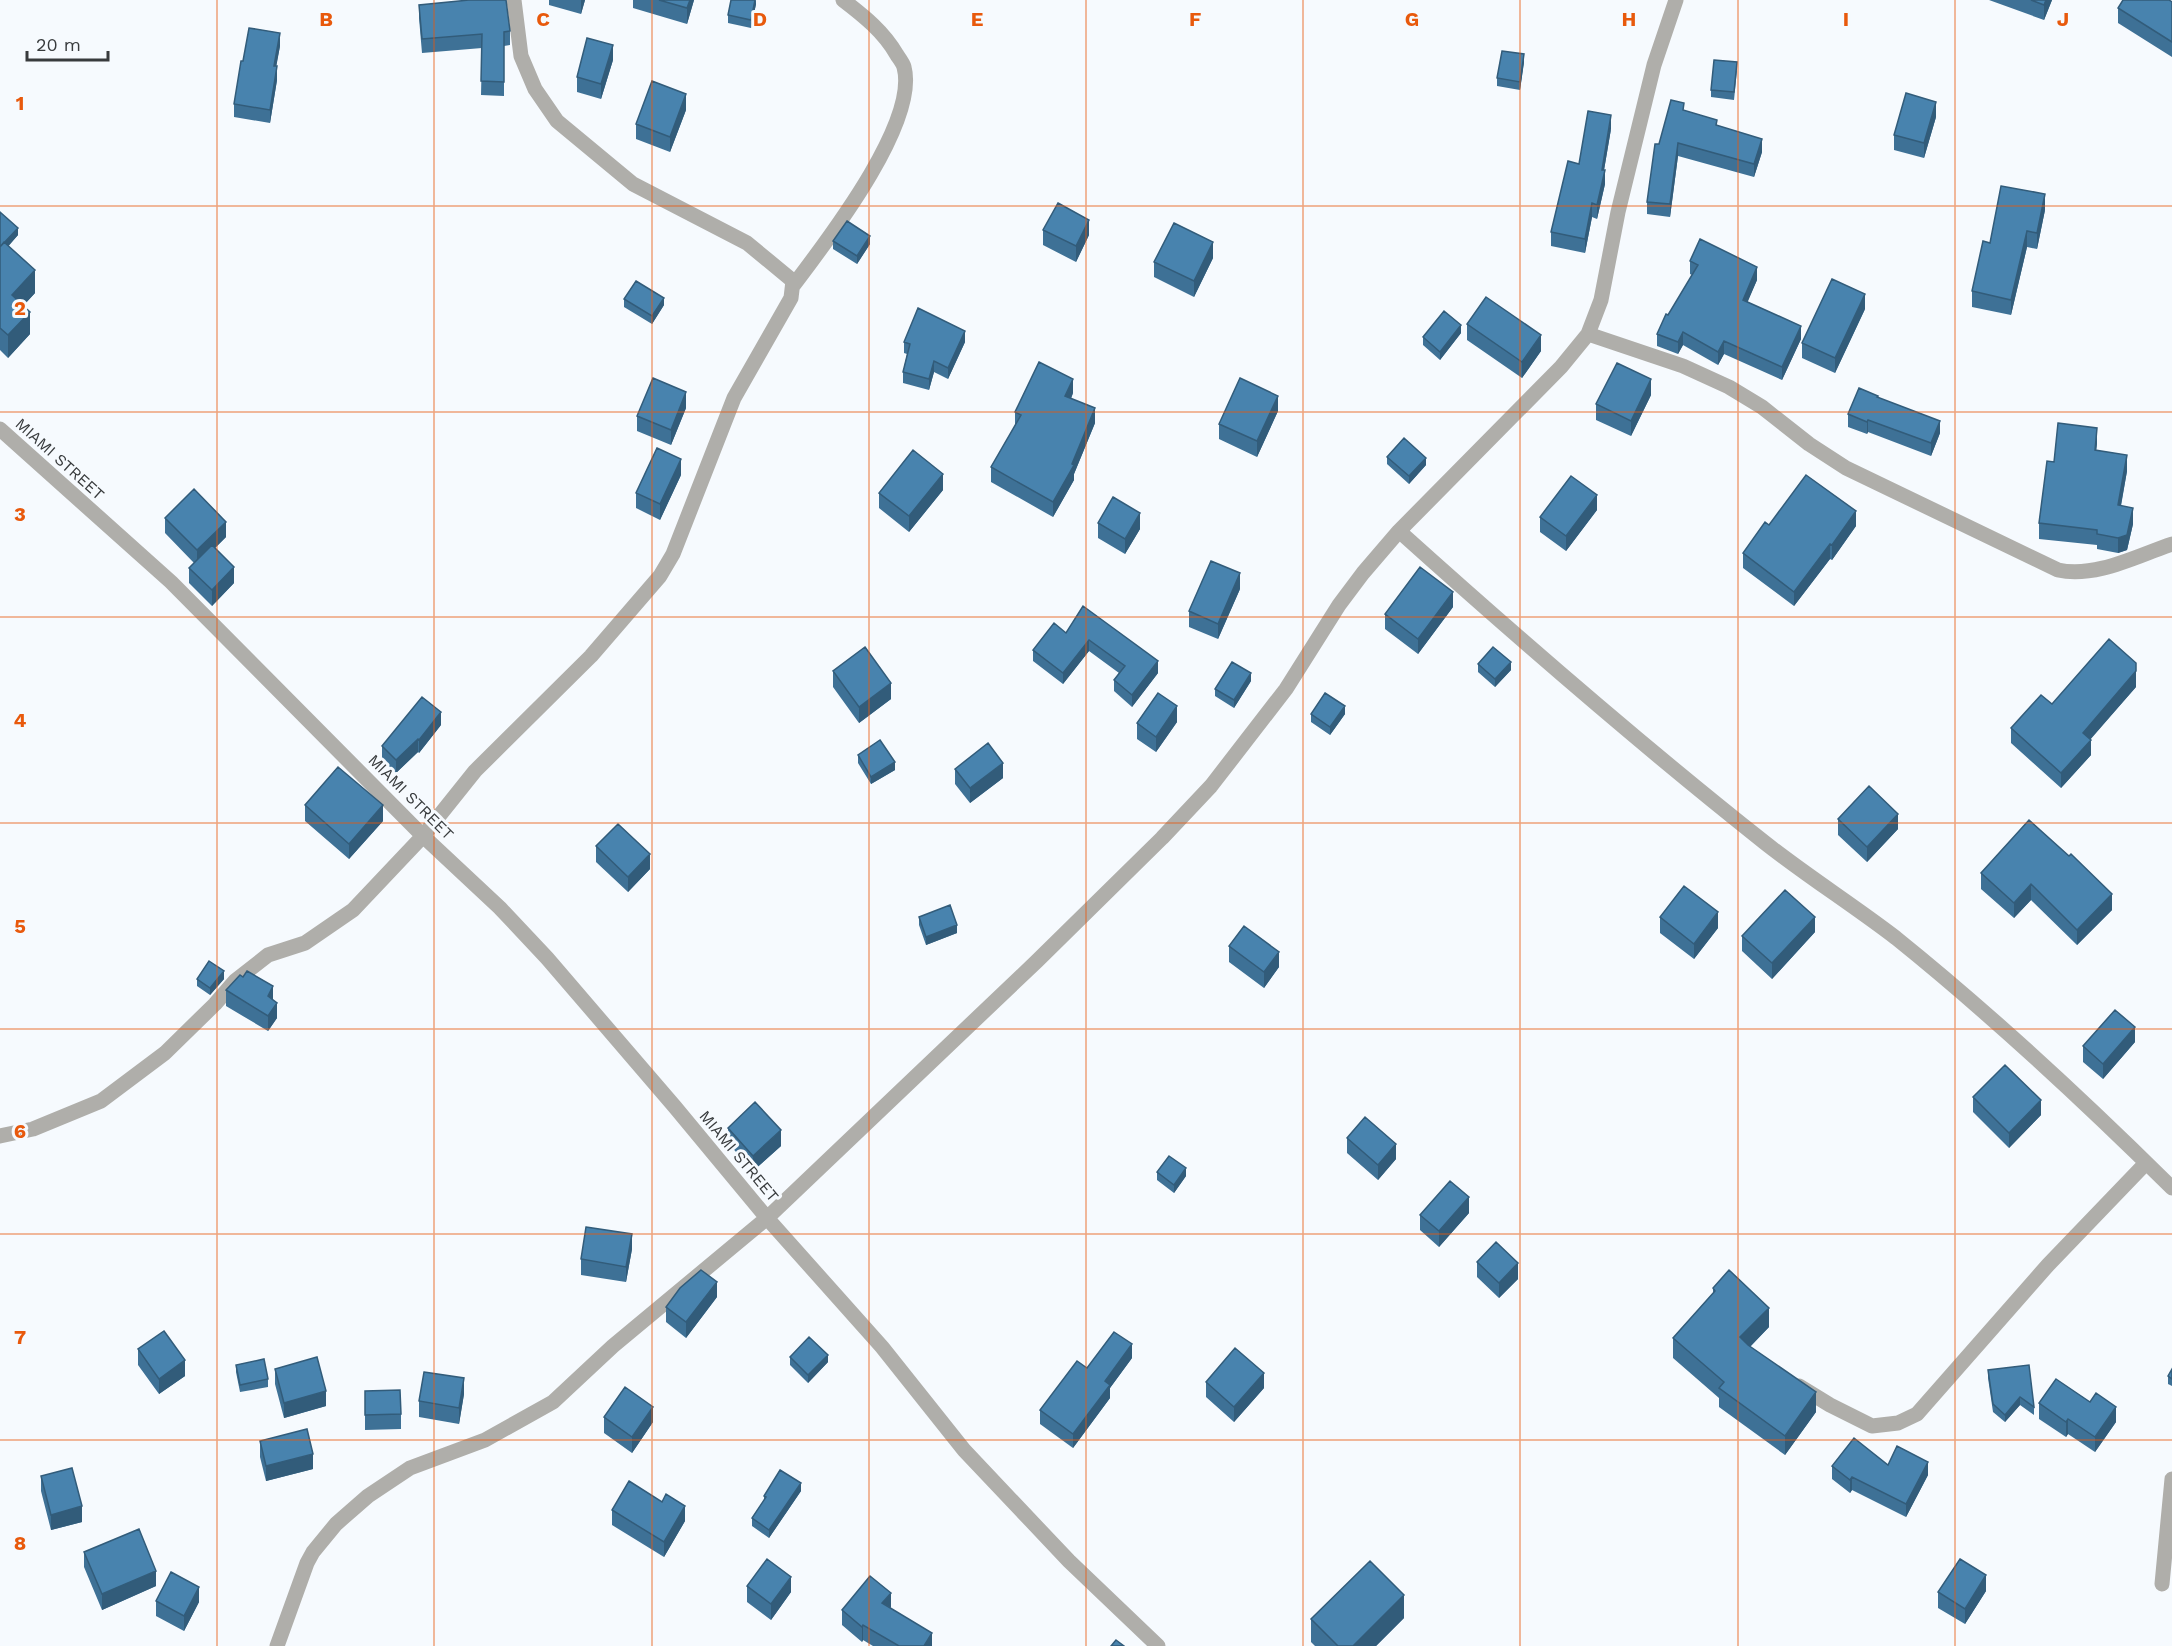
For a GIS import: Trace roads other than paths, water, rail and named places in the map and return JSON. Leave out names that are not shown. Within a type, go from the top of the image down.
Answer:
[{"type":"street","points":[[0,1136],[33,1129],[101,1101],[165,1053],[215,1005],[235,981],[268,955],[305,943],[353,910],[423,836],[475,771],[591,656],[660,576],[673,554],[734,398],[791,298],[793,286],[789,277],[747,243],[633,184],[557,121],[535,88],[521,56],[514,0]]},
{"type":"street","points":[[793,286],[861,191],[894,128],[904,98],[904,67],[888,39],[843,0]]},
{"type":"street","points":[[278,1646],[307,1563],[324,1537],[344,1517],[368,1496],[410,1468],[485,1440],[553,1402],[613,1346],[767,1218],[1046,953],[1203,794],[1251,737],[1286,689],[1339,605],[1357,581],[1399,531],[1561,367],[1588,334],[1601,300],[1626,178],[1654,65],[1676,0]]},
{"type":"street","points":[[1588,334],[1683,366],[1729,387],[1762,406],[1809,444],[1846,468],[2058,570],[2072,573],[2090,572],[2172,544]]},
{"type":"street","name":"MIAMI STREET","points":[[0,429],[171,582],[423,836],[500,908],[547,958],[767,1218],[882,1347],[964,1450],[1061,1553],[1158,1646]]},
{"type":"street","points":[[1399,531],[1472,597],[1666,763],[1766,844],[1894,937],[1965,995],[2172,1188]]},
{"type":"street","points":[[1791,1381],[1830,1405],[1872,1426],[1898,1423],[1917,1414],[2048,1265],[2146,1163]]},
{"type":"street","points":[[2162,1584],[2172,1479]]}]
